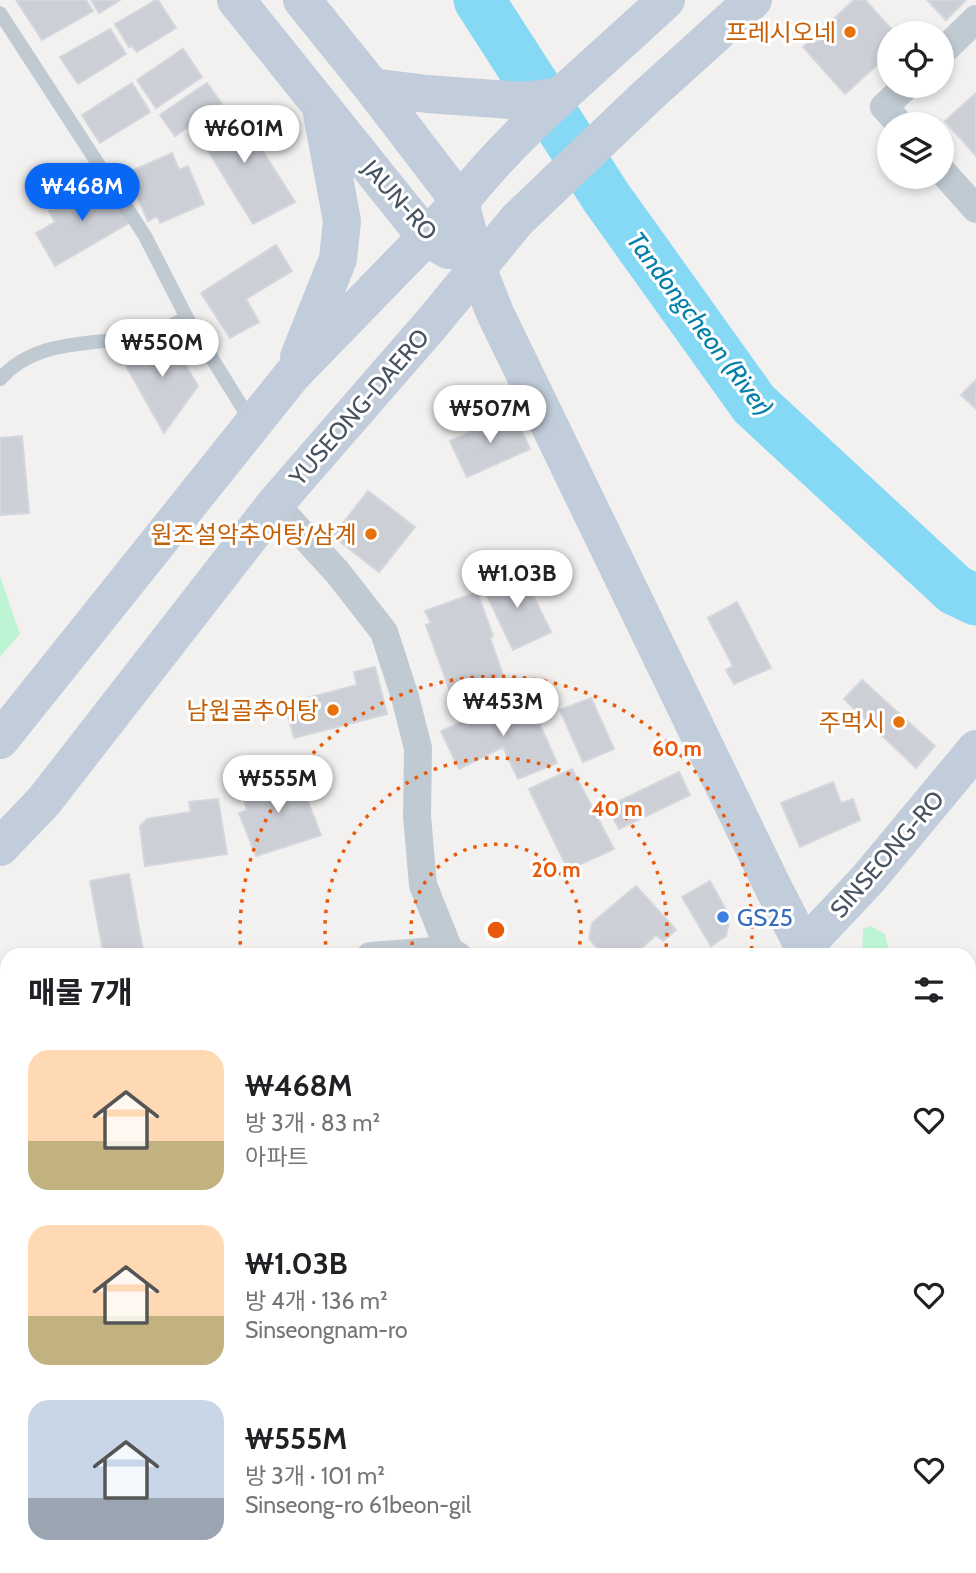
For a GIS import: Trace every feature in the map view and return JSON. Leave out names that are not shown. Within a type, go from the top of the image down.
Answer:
[{"type":"main road","name":"JAUN-RO","points":[[236,0],[426,237],[477,267]]},
{"type":"main road","name":"JAUN-RO","points":[[302,0],[460,202],[477,267]]},
{"type":"main road","points":[[0,740],[292,375],[559,96],[666,0]]},
{"type":"main road","name":"YUSEONG-DAERO","points":[[0,847],[44,802],[275,504],[433,322],[517,220],[753,0]]},
{"type":"main road","points":[[372,87],[525,101],[559,96]]},
{"type":"main road","points":[[292,375],[338,259],[342,221],[321,106]]},
{"type":"main road","points":[[477,267],[495,313],[801,948]]},
{"type":"main road","name":"SINSEONG-RO","points":[[807,948],[869,879],[976,750]]},
{"type":"street","points":[[954,40],[976,19]]},
{"type":"street","points":[[889,112],[884,107],[893,98]]},
{"type":"street","points":[[954,184],[976,209]]},
{"type":"street","points":[[275,504],[338,573],[384,632],[418,747],[417,816],[423,885],[451,948]]},
{"type":"lane","points":[[0,13],[145,236],[187,318],[253,425]]},
{"type":"lane","points":[[0,379],[10,367],[40,350],[157,331],[187,318]]},
{"type":"green space","points":[[0,576],[20,634],[0,657]]},
{"type":"green space","points":[[870,926],[885,934],[888,948],[862,948],[863,929]]},
{"type":"building","points":[[16,0],[86,0],[93,11],[42,40]]},
{"type":"building","points":[[91,0],[120,0],[99,13]]},
{"type":"building","points":[[156,0],[176,28],[137,52],[132,46],[129,47],[115,24]]},
{"type":"building","points":[[854,0],[865,0],[884,21],[877,21],[877,65],[845,94],[803,47]]},
{"type":"building","points":[[927,0],[966,0],[946,20]]},
{"type":"building","points":[[110,29],[126,54],[78,84],[60,57]]},
{"type":"building","points":[[183,49],[202,77],[156,108],[137,80]]},
{"type":"building","points":[[132,83],[150,112],[100,143],[82,115]]},
{"type":"building","points":[[207,83],[222,104],[175,136],[160,115]]},
{"type":"building","points":[[976,93],[976,156],[954,131],[954,113]]},
{"type":"building","points":[[235,107],[295,202],[253,224],[194,128]]},
{"type":"building","points":[[172,153],[179,170],[188,166],[204,204],[160,223],[157,216],[148,221],[127,173]]},
{"type":"building","points":[[104,179],[129,223],[55,266],[36,233],[55,222],[49,211]]},
{"type":"building","points":[[276,245],[292,271],[246,299],[259,322],[230,338],[201,293]]},
{"type":"building","points":[[167,334],[198,386],[164,433],[122,359]]},
{"type":"building","points":[[976,380],[976,409],[961,395]]},
{"type":"building","points":[[513,413],[530,449],[467,477],[450,441]]},
{"type":"building","points":[[22,436],[29,513],[0,515],[0,438]]},
{"type":"building","points":[[368,491],[415,527],[379,572],[333,536]]},
{"type":"building","points":[[521,571],[551,632],[513,650],[483,587]]},
{"type":"building","points":[[477,592],[493,636],[490,638],[503,675],[451,694],[426,625],[431,623],[425,611]]},
{"type":"building","points":[[737,602],[771,668],[734,684],[726,670],[733,666],[708,618]]},
{"type":"building","points":[[375,667],[387,714],[294,738],[285,704],[357,685],[354,672]]},
{"type":"building","points":[[862,680],[935,746],[916,768],[844,699]]},
{"type":"building","points":[[526,694],[557,763],[518,779],[503,747],[459,769],[441,731]]},
{"type":"building","points":[[591,698],[614,749],[583,762],[560,710]]},
{"type":"building","points":[[572,769],[614,849],[568,870],[529,789]]},
{"type":"building","points":[[679,772],[690,795],[619,829],[607,807]]},
{"type":"building","points":[[297,773],[321,835],[256,856],[239,813],[247,810],[241,790]]},
{"type":"building","points":[[833,782],[841,803],[853,799],[860,820],[800,847],[781,803]]},
{"type":"building","points":[[218,799],[227,854],[145,866],[140,826],[147,819],[191,812],[189,802]]},
{"type":"building","points":[[129,874],[143,948],[103,948],[90,881]]},
{"type":"building","points":[[710,881],[730,917],[726,936],[711,946],[682,897]]},
{"type":"building","points":[[636,886],[676,930],[663,941],[656,935],[642,948],[597,948],[589,939],[592,923]]},
{"type":"waterway","name":"Tandongcheon (River)","points":[[479,0],[606,197],[754,404],[955,590],[976,600]]},
{"type":"place","name":"프레시오네","points":[[850,32]]},
{"type":"place","name":"원조설악추어탕/삼계","points":[[371,534]]},
{"type":"place","name":"남원골추어탕","points":[[333,710]]},
{"type":"place","name":"주먹시","points":[[899,722]]},
{"type":"place","name":"GS25","points":[[723,917]]}]
